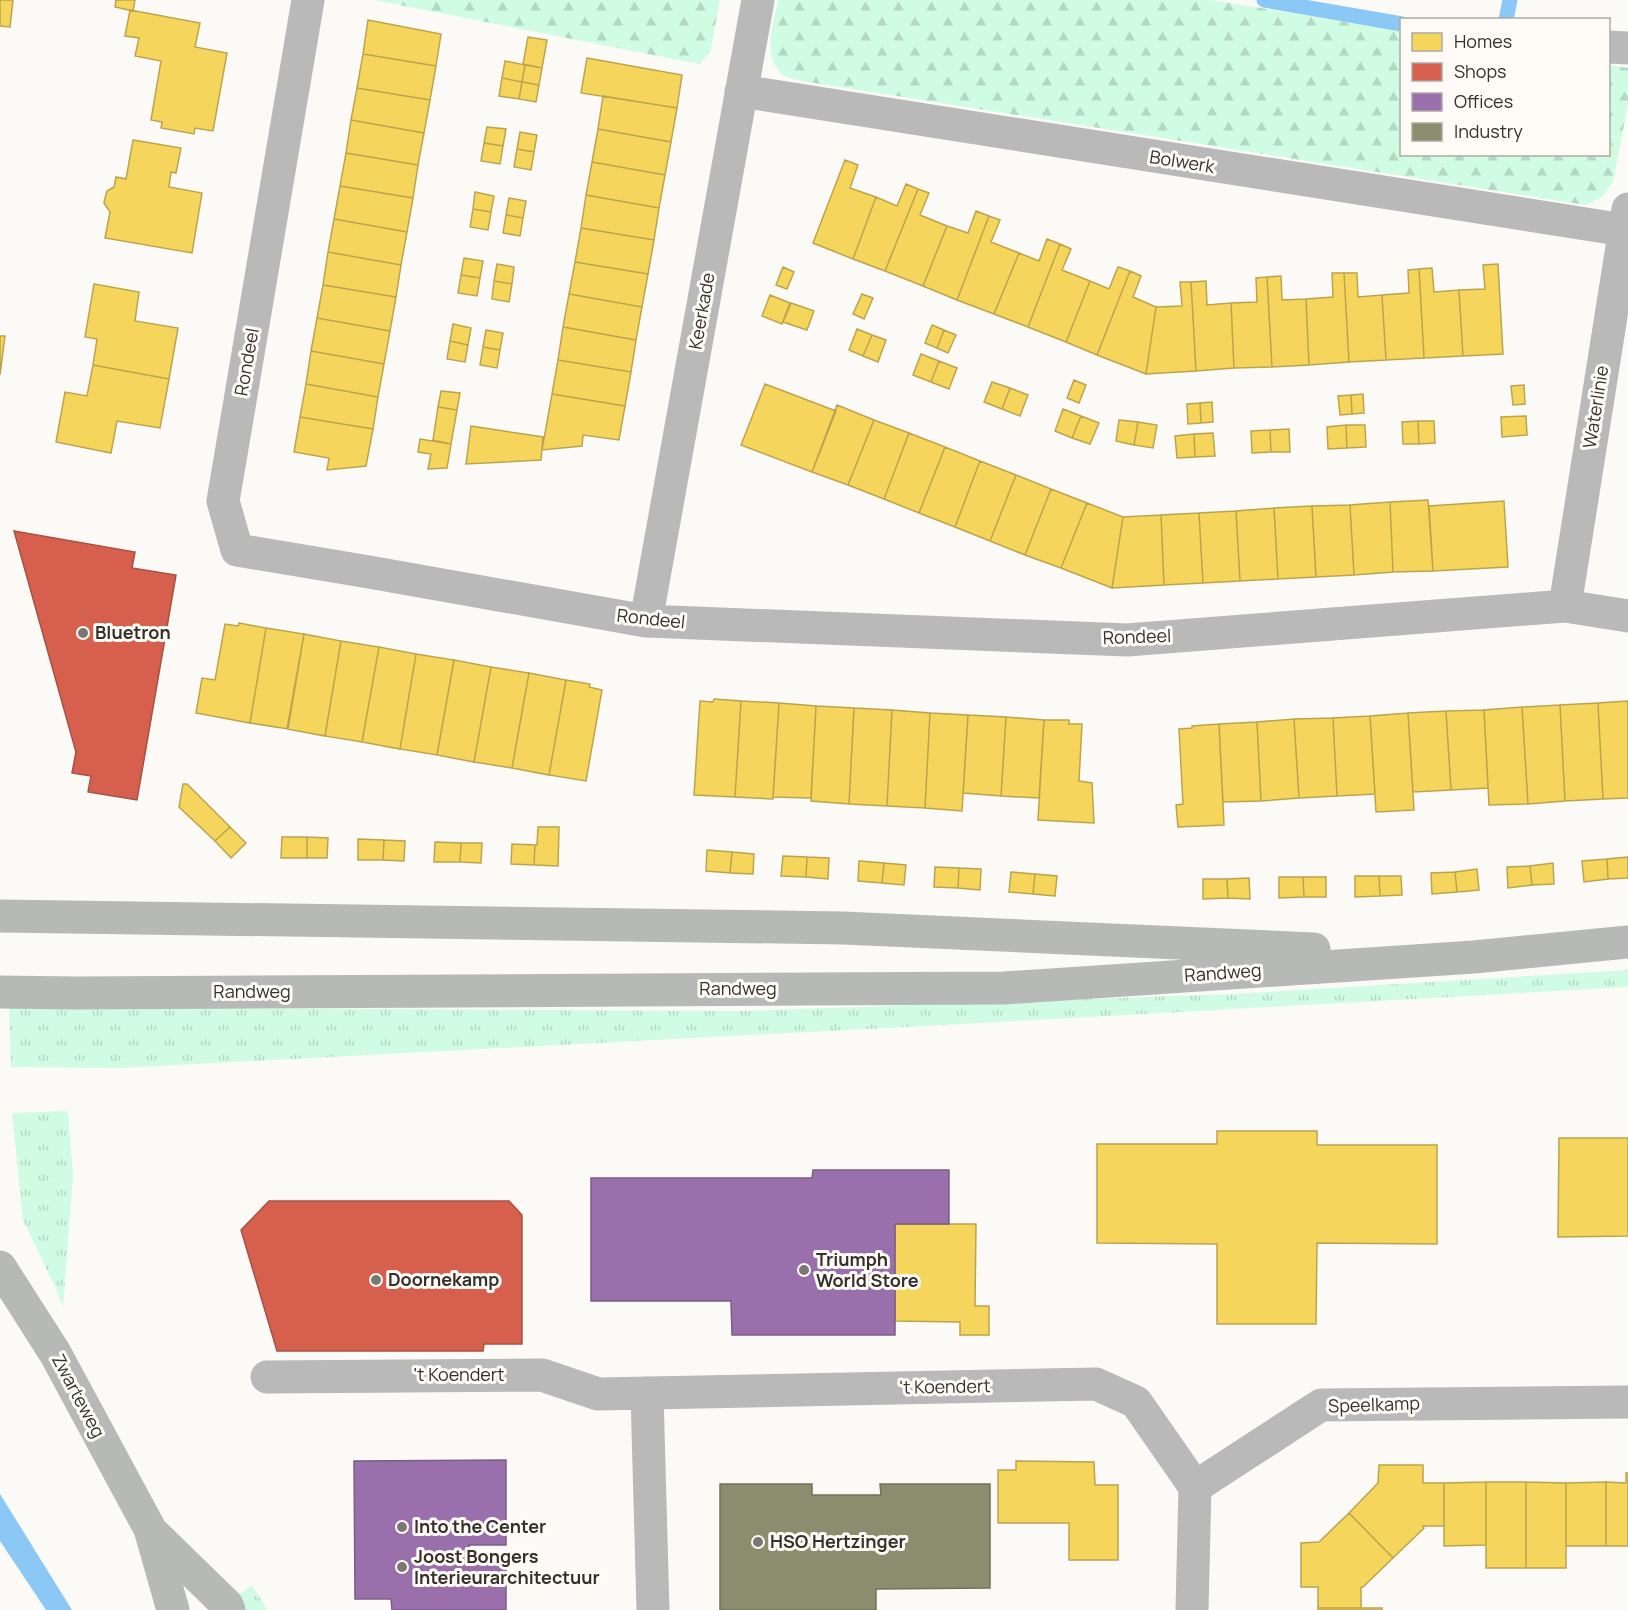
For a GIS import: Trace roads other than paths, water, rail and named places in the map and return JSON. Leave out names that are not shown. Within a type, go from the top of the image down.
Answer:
[{"type":"main road","name":"Randweg","points":[[0,916],[843,928],[1474,957]]},
{"type":"main road","name":"Randweg","points":[[0,992],[1004,988],[1474,957],[1628,942]]},
{"type":"main road","name":"Zwarteweg","points":[[0,1267],[55,1353],[150,1529],[173,1610]]},
{"type":"main road","name":"Zwarteweg","points":[[150,1529],[227,1605],[229,1610]]},
{"type":"street","name":"Rondeel","points":[[308,0],[223,501],[237,550],[646,621],[1127,640],[1565,606],[1628,616]]},
{"type":"street","name":"Keerkade","points":[[646,621],[758,0]]},
{"type":"street","points":[[1610,47],[1628,48]]},
{"type":"street","name":"Bolwerk","points":[[741,91],[1626,219]]},
{"type":"street","name":"Waterlinie","points":[[1565,606],[1626,219]]},
{"type":"street","name":"'t Koendert","points":[[267,1377],[542,1375],[598,1394],[1096,1384],[1136,1402],[1195,1487]]},
{"type":"street","points":[[647,1393],[653,1610]]},
{"type":"street","name":"Speelkamp","points":[[1195,1487],[1321,1405],[1628,1402]]},
{"type":"street","points":[[1192,1610],[1195,1487]]},
{"type":"water","points":[[0,1494],[72,1610],[46,1610],[0,1541]]},
{"type":"waterway","points":[[1264,0],[1400,24]]},
{"type":"waterway","points":[[1506,18],[1510,0]]},
{"type":"place","name":"Bluetron","points":[[83,633]]},
{"type":"place","name":"Triumph World Store","points":[[804,1270]]},
{"type":"place","name":"Doornekamp","points":[[376,1280]]},
{"type":"place","name":"Into the Center","points":[[402,1527]]},
{"type":"place","name":"HSO Hertzinger","points":[[758,1542]]},
{"type":"place","name":"Joost Bongers Interieurarchitectuur","points":[[402,1567]]}]
